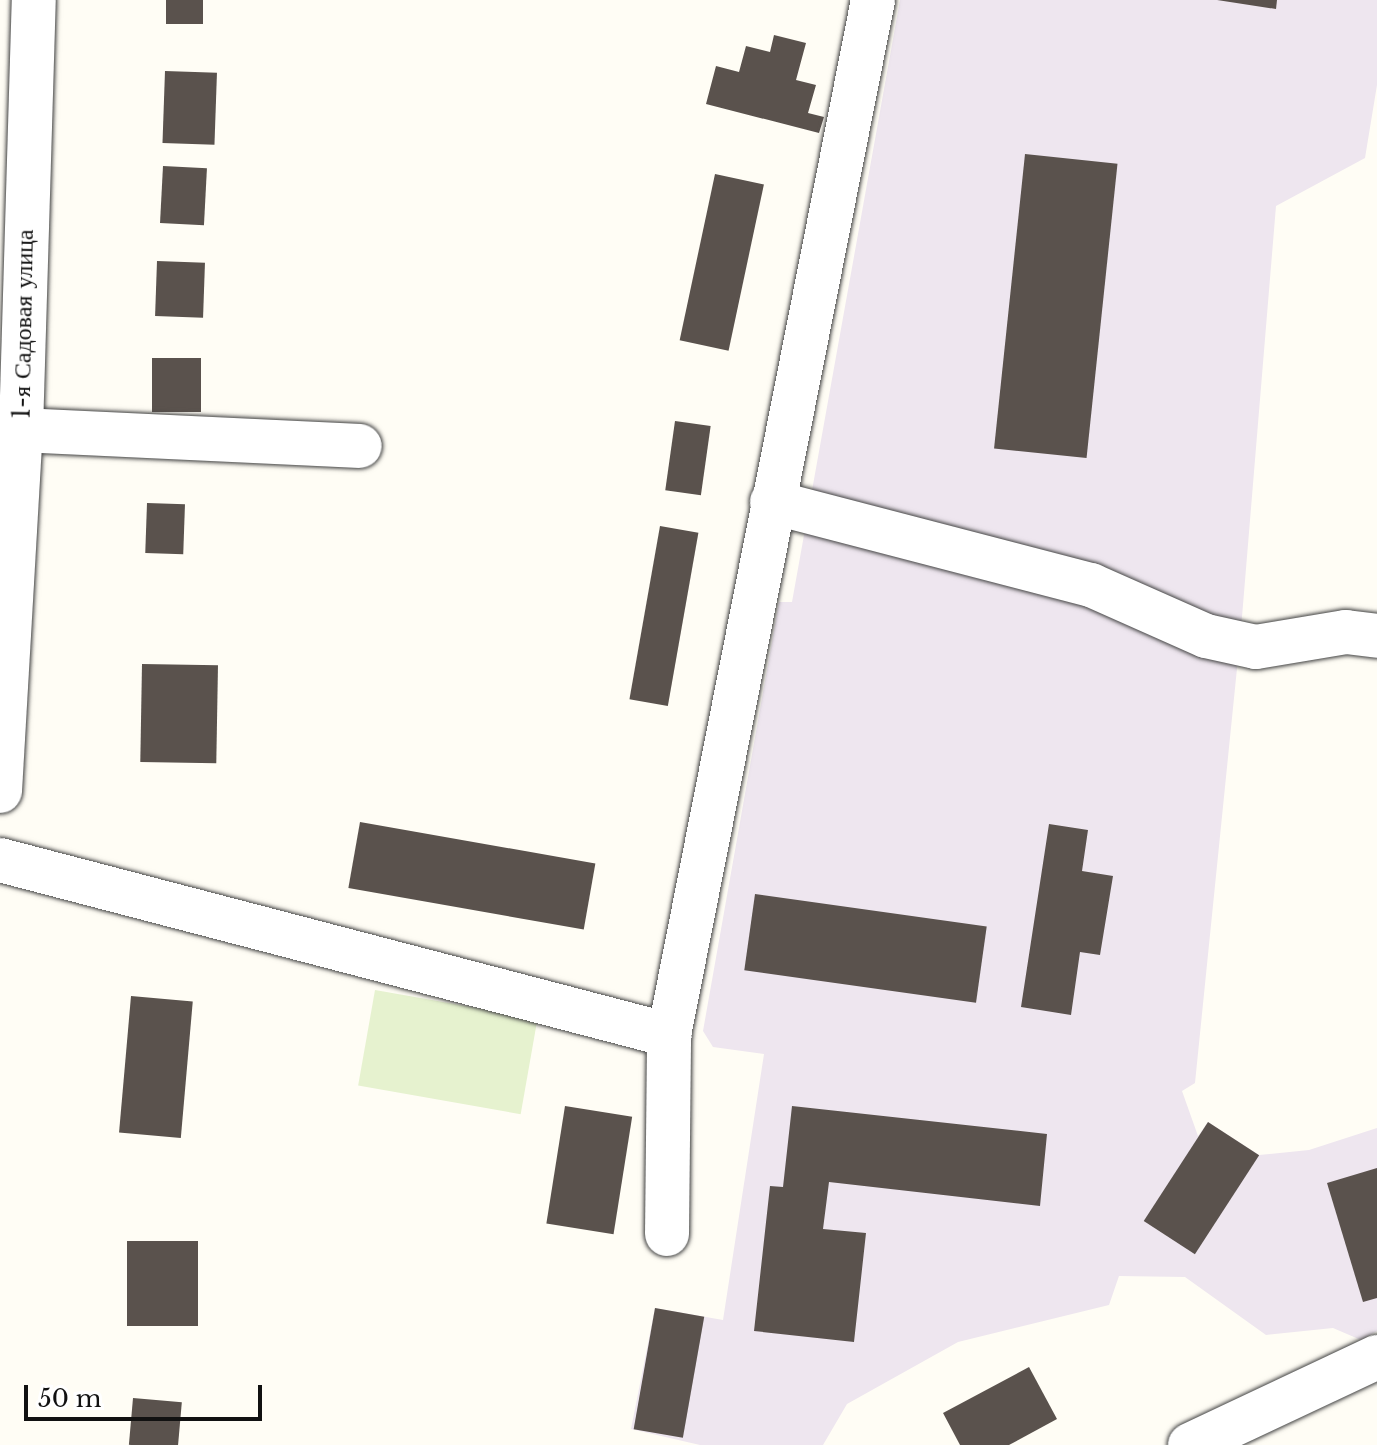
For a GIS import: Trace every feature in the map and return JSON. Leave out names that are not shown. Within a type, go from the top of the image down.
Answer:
[{"type":"street","name":"1-я Садовая улица","points":[[0,791],[21,430],[34,0]]},
{"type":"street","points":[[667,1234],[669,1035],[873,0]]},
{"type":"street","points":[[21,430],[360,446]]},
{"type":"street","points":[[772,502],[1091,585],[1206,636],[1256,647],[1346,632],[1377,636]]},
{"type":"street","points":[[0,860],[669,1035]]},
{"type":"street","points":[[1190,1445],[1377,1357]]},
{"type":"shaded area","points":[[900,0],[1377,0],[1377,85],[1365,158],[1276,206],[1241,629],[1195,1083],[1182,1091],[1198,1136],[1208,1122],[1259,1155],[1309,1150],[1377,1128],[1377,1331],[1361,1340],[1333,1328],[1266,1335],[1185,1277],[1119,1276],[1109,1305],[958,1342],[847,1404],[823,1445],[700,1445],[631,1429],[655,1308],[723,1320],[764,1054],[713,1047],[703,1031],[779,602],[792,602]]},
{"type":"green space","points":[[375,990],[537,1019],[521,1114],[358,1086]]},
{"type":"building","points":[[166,0],[203,0],[203,24],[166,24]]},
{"type":"building","points":[[1217,0],[1277,0],[1276,9]]},
{"type":"building","points":[[774,35],[806,43],[796,80],[816,85],[808,113],[824,117],[819,133],[706,104],[716,66],[739,72],[746,46],[770,52]]},
{"type":"building","points":[[165,71],[217,73],[214,145],[162,143]]},
{"type":"building","points":[[1025,154],[1117,164],[1087,458],[994,448]]},
{"type":"building","points":[[163,166],[207,168],[204,225],[160,223]]},
{"type":"building","points":[[715,174],[764,184],[729,351],[680,340]]},
{"type":"building","points":[[157,261],[205,263],[203,318],[155,316]]},
{"type":"building","points":[[152,358],[201,358],[201,412],[152,412]]},
{"type":"building","points":[[675,421],[711,426],[701,495],[665,490]]},
{"type":"building","points":[[147,503],[185,504],[183,554],[145,553]]},
{"type":"building","points":[[660,526],[698,533],[668,706],[629,699]]},
{"type":"building","points":[[142,664],[218,665],[216,763],[140,762]]},
{"type":"building","points":[[360,822],[595,864],[584,929],[348,888]]},
{"type":"building","points":[[1049,824],[1088,830],[1082,871],[1113,876],[1100,955],[1080,952],[1071,1015],[1021,1007]]},
{"type":"building","points":[[755,894],[987,927],[976,1003],[744,970]]},
{"type":"building","points":[[131,996],[193,1001],[181,1138],[119,1132]]},
{"type":"building","points":[[565,1106],[632,1117],[614,1234],[546,1224]]},
{"type":"building","points":[[792,1106],[1047,1134],[1040,1206],[829,1182],[823,1229],[866,1233],[854,1342],[754,1331],[770,1186],[783,1187]]},
{"type":"building","points":[[1208,1122],[1259,1155],[1195,1254],[1144,1221]]},
{"type":"building","points":[[1377,1168],[1377,1298],[1363,1302],[1327,1183]]},
{"type":"building","points":[[127,1241],[198,1241],[198,1326],[127,1326]]},
{"type":"building","points":[[655,1308],[704,1317],[683,1438],[634,1429]]},
{"type":"building","points":[[1029,1367],[1057,1419],[1009,1445],[960,1445],[943,1413]]},
{"type":"building","points":[[133,1398],[182,1402],[178,1445],[129,1445]]}]
